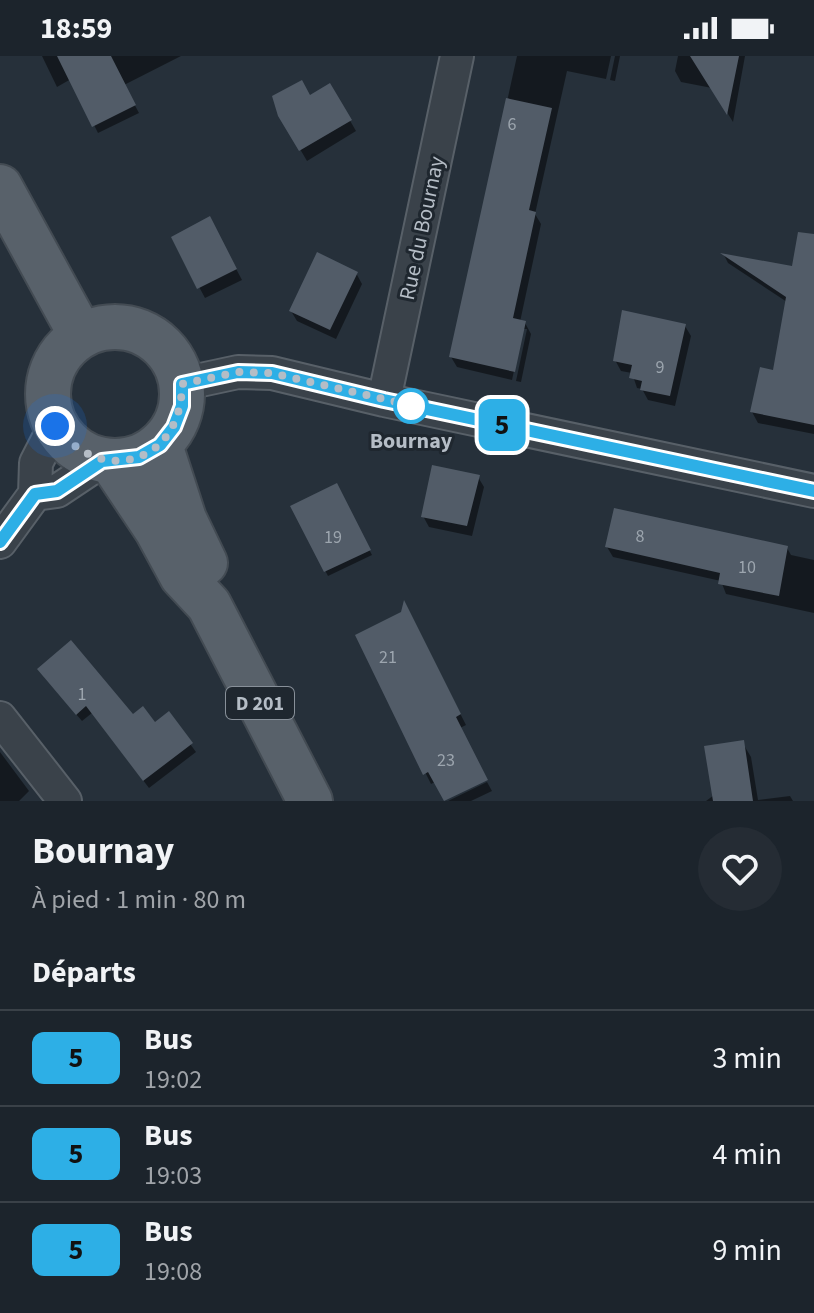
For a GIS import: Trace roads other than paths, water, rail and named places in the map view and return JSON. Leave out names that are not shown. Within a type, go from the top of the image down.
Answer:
[{"type":"main road","points":[[0,187],[81,335]]},
{"type":"main road","points":[[102,327],[124,327],[145,333],[169,354],[182,384],[182,406],[174,427],[160,445],[139,457],[106,461],[68,442],[55,426],[48,406],[50,376],[65,348],[81,335],[102,327]]},
{"type":"main road","name":"D 201","points":[[160,445],[184,519],[206,564],[209,605]]},
{"type":"main road","name":"D 201","points":[[106,461],[157,530],[182,576],[209,605],[310,801]]},
{"type":"street","name":"Rue du Bournay","points":[[384,400],[457,56]]},
{"type":"street","points":[[182,384],[238,372],[272,373],[384,400],[814,491]]},
{"type":"street","points":[[0,542],[35,494],[36,463],[55,426]]},
{"type":"street","points":[[35,494],[57,491],[106,461]]},
{"type":"street","points":[[0,718],[65,801]]},
{"type":"place","name":"Bournay","points":[[411,406]]}]
